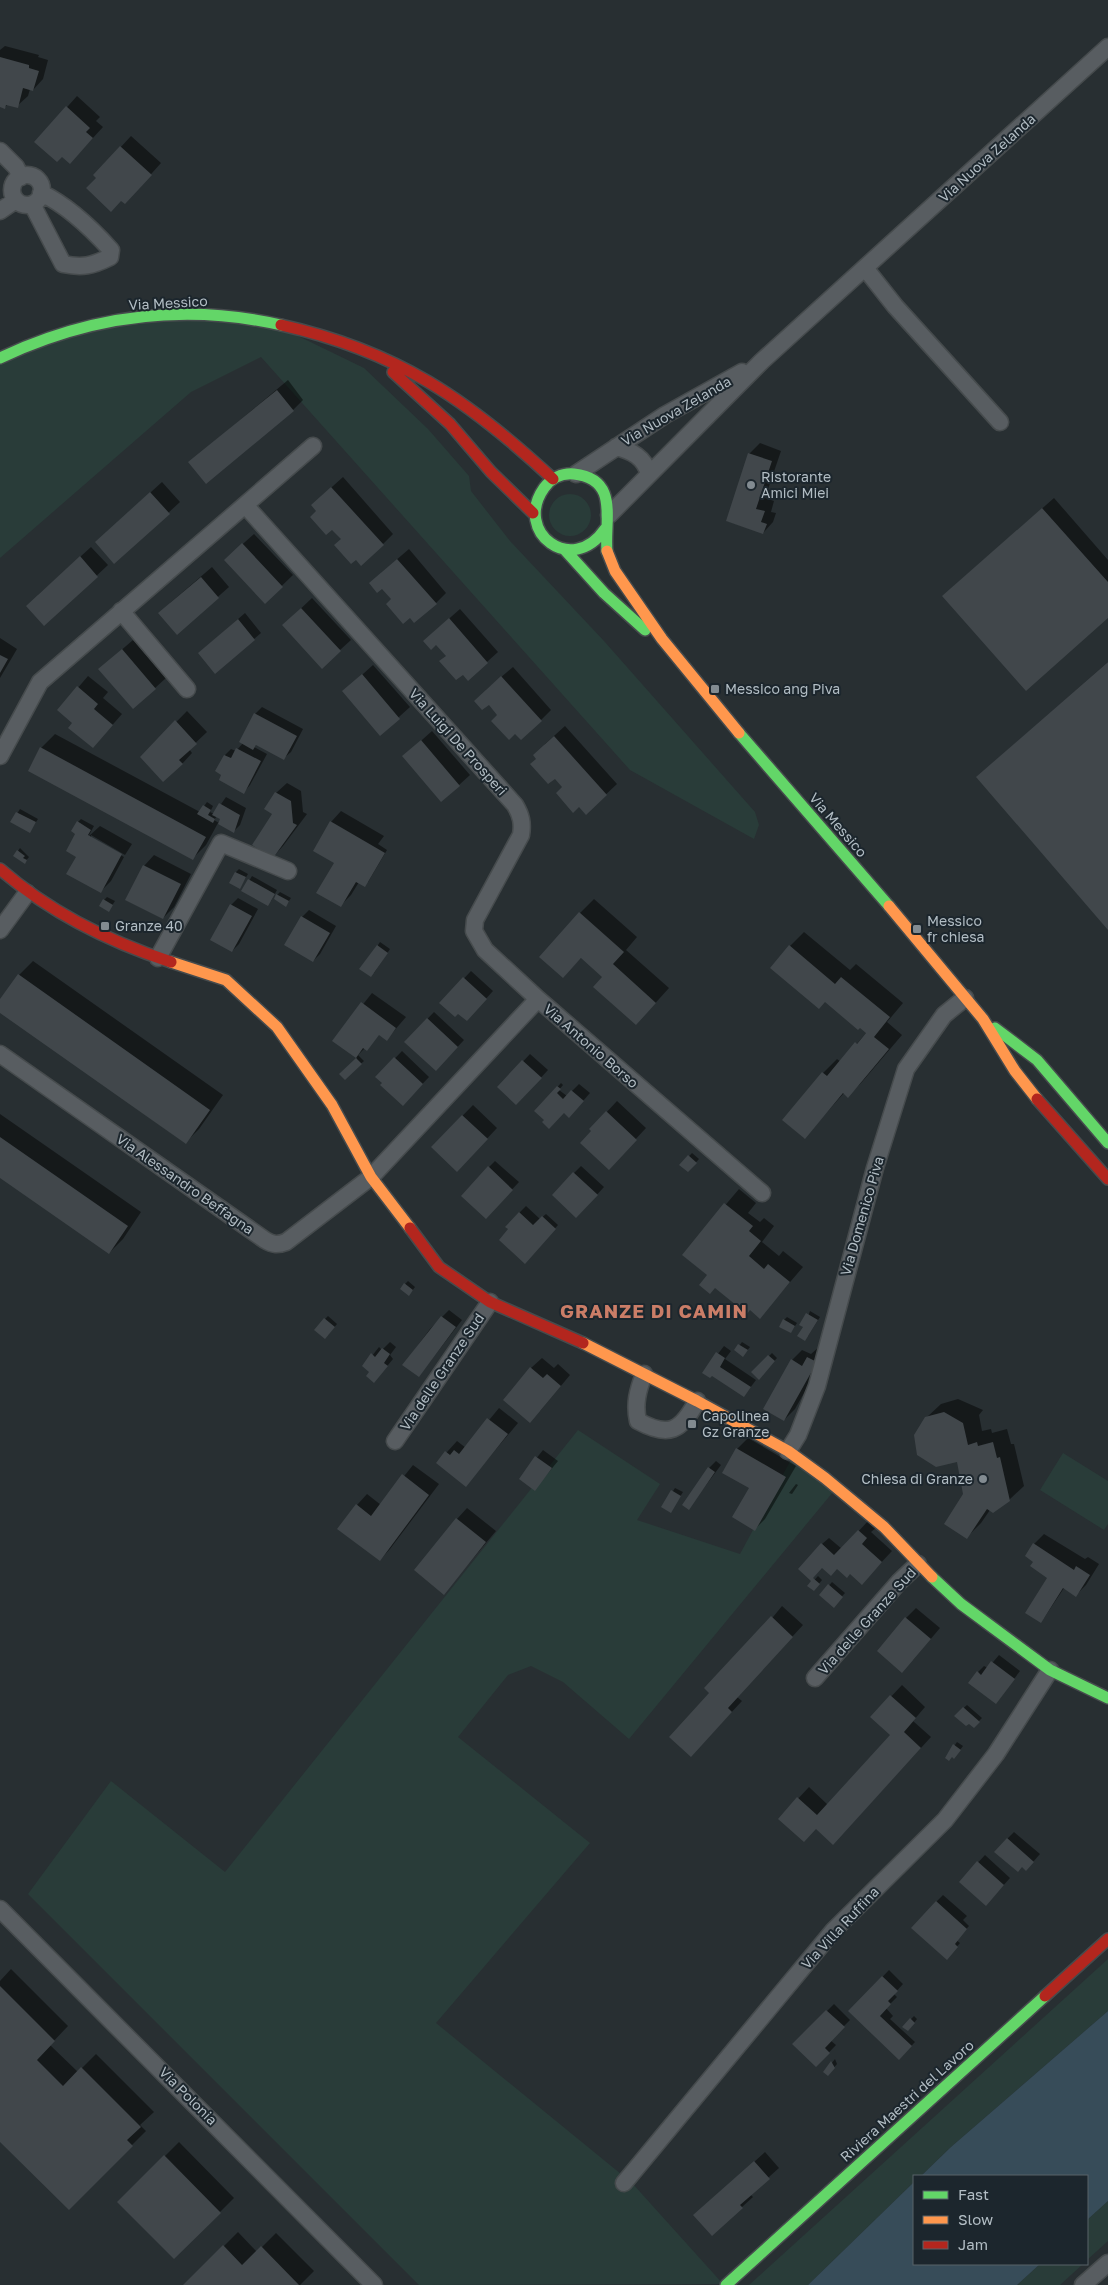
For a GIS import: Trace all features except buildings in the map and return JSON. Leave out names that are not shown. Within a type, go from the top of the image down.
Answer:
[{"type":"street","name":"Via Nuova Zelanda","points":[[607,522],[649,474],[762,361],[1108,48]]},
{"type":"street","points":[[0,151],[16,167],[21,177]]},
{"type":"street","points":[[36,198],[40,183],[31,176],[21,177],[13,186],[12,192],[16,200],[23,204],[36,198],[55,200],[103,241],[111,250],[110,257],[99,263],[79,268],[63,264],[36,198]]},
{"type":"street","points":[[0,211],[16,200]]},
{"type":"street","points":[[865,268],[895,306],[1000,422]]},
{"type":"street","name":"Via Messico","points":[[0,358],[24,346],[84,327],[142,317],[197,314],[257,321],[308,332],[370,352],[439,388],[464,403],[519,447],[553,479]]},
{"type":"street","name":"Via Messico","points":[[370,352],[450,424],[491,472],[533,513],[535,525],[544,539],[553,546],[565,550],[604,593],[668,651]]},
{"type":"street","name":"Via Nuova Zelanda","points":[[576,474],[666,415],[762,361]]},
{"type":"street","points":[[0,756],[40,682],[313,446]]},
{"type":"street","name":"Via Nuova Zelanda","points":[[616,446],[631,451],[645,462],[649,474]]},
{"type":"street","points":[[533,513],[536,499],[547,482],[565,475],[576,474]]},
{"type":"street","name":"Via Messico","points":[[576,474],[592,480],[602,489],[607,499],[608,560],[668,651],[984,1020],[1020,1078],[1108,1179]]},
{"type":"street","name":"Via Luigi De Prosperi","points":[[245,505],[518,810],[523,824],[521,834],[475,920],[474,931],[485,950],[538,999]]},
{"type":"street","points":[[565,550],[582,549],[593,543],[607,522]]},
{"type":"street","points":[[121,611],[187,689]]},
{"type":"street","points":[[158,958],[220,843],[288,871]]},
{"type":"street","name":"Via delle Granze Sud","points":[[0,869],[27,893],[81,924],[158,958],[226,980],[277,1026],[332,1105],[371,1177],[439,1267],[490,1302],[596,1349],[697,1401],[788,1452],[825,1478],[884,1527],[918,1564],[961,1604],[1050,1670],[1108,1698]]},
{"type":"street","points":[[0,930],[27,893]]},
{"type":"street","name":"Via Domenico Piva","points":[[788,1452],[798,1435],[817,1386],[844,1281],[906,1069],[944,1015],[965,998]]},
{"type":"street","name":"Via Antonio Borso","points":[[371,1177],[538,999],[762,1193]]},
{"type":"street","name":"Via Messico","points":[[984,1020],[1037,1060],[1108,1143]]},
{"type":"street","name":"Via Alessandro Beffagna","points":[[0,1054],[271,1244],[286,1242],[371,1177]]},
{"type":"street","name":"Via delle Granze Sud","points":[[394,1442],[490,1302]]},
{"type":"street","points":[[644,1374],[639,1387],[636,1411],[638,1421],[652,1429],[667,1432],[679,1425],[689,1416],[697,1401]]},
{"type":"street","name":"Via delle Granze Sud","points":[[815,1678],[899,1582],[918,1564]]},
{"type":"street","name":"Via Villa Ruffina","points":[[624,2183],[833,1931],[945,1820],[996,1754],[1050,1670]]},
{"type":"street","name":"Via Polonia","points":[[0,1909],[374,2285]]},
{"type":"street","name":"Riviera Maestri del Lavoro","points":[[726,2285],[1108,1939]]},
{"type":"street","points":[[1083,2285],[1108,2263]]},
{"type":"green space","points":[[146,311],[259,317],[364,368],[428,429],[469,476],[471,491],[510,541],[604,641],[755,812],[759,825],[754,839],[630,770],[261,357],[191,392],[0,558],[0,353]]},
{"type":"green space","points":[[570,494],[585,500],[591,515],[585,530],[570,536],[555,530],[549,515],[555,500]]},
{"type":"green space","points":[[578,1430],[660,1484],[637,1520],[740,1554],[793,1456],[833,1492],[629,1739],[563,1682],[531,1666],[508,1675],[458,1737],[590,1843],[436,2023],[632,2183],[723,2284],[419,2285],[28,1894],[111,1781],[225,1872]]},
{"type":"green space","points":[[1063,1453],[1108,1481],[1108,1524],[1104,1530],[1040,1490]]},
{"type":"green space","points":[[1108,1959],[1108,2011],[951,2147],[922,2175],[913,2175],[913,2183],[808,2285],[749,2285]]},
{"type":"green space","points":[[1108,2201],[1108,2241],[1088,2259],[1088,2219]]},
{"type":"green space","points":[[1039,2265],[1082,2265],[1060,2285],[1017,2285]]},
{"type":"water","points":[[1108,2011],[1108,2201],[1088,2219],[1088,2175],[922,2175],[951,2147]]},
{"type":"water","points":[[913,2183],[913,2265],[1039,2265],[1017,2285],[808,2285]]},
{"type":"traffic: fast","points":[[0,358],[68,332],[102,323],[138,318],[173,315],[209,315],[245,318],[281,325]]},
{"type":"traffic: fast","points":[[605,529],[592,543],[577,549],[563,549],[550,543],[541,533],[536,520],[536,504],[544,488],[553,479],[561,475],[570,474],[589,478],[598,484],[604,493],[607,503],[607,551]]},
{"type":"traffic: fast","points":[[565,550],[604,593],[645,630]]},
{"type":"traffic: fast","points":[[739,733],[889,906]]},
{"type":"traffic: fast","points":[[995,1028],[1037,1060],[1108,1143]]},
{"type":"traffic: fast","points":[[932,1577],[961,1604],[1050,1670],[1108,1698]]},
{"type":"traffic: fast","points":[[726,2285],[1045,1996]]},
{"type":"traffic: slow","points":[[607,551],[615,571],[662,639],[739,733]]},
{"type":"traffic: slow","points":[[889,906],[983,1019],[1015,1071],[1037,1099]]},
{"type":"traffic: slow","points":[[171,962],[226,980],[277,1027],[332,1105],[371,1177],[410,1228]]},
{"type":"traffic: slow","points":[[583,1343],[697,1401],[788,1451],[825,1478],[884,1527],[932,1577]]},
{"type":"traffic: jam","points":[[281,325],[360,349],[395,364],[428,382],[460,402],[491,425],[553,479]]},
{"type":"traffic: jam","points":[[393,372],[450,424],[491,472],[533,513]]},
{"type":"traffic: jam","points":[[0,869],[38,898],[81,924],[125,945],[171,962]]},
{"type":"traffic: jam","points":[[1037,1099],[1108,1179]]},
{"type":"traffic: jam","points":[[410,1228],[439,1267],[490,1302],[583,1343]]},
{"type":"traffic: jam","points":[[1045,1996],[1108,1939]]},
{"type":"place","name":"Ristorante Amici Miei","points":[[751,485]]},
{"type":"place","name":"Messico ang Piva","points":[[715,689]]},
{"type":"place","name":"Granze 40","points":[[105,926]]},
{"type":"place","name":"Messico fr chiesa","points":[[917,929]]},
{"type":"place","name":"Capolinea Gz Granze","points":[[692,1424]]},
{"type":"place","name":"Chiesa di Granze","points":[[983,1479]]},
{"type":"district","name":"GRANZE DI CAMIN","points":[[654,1311]]}]
